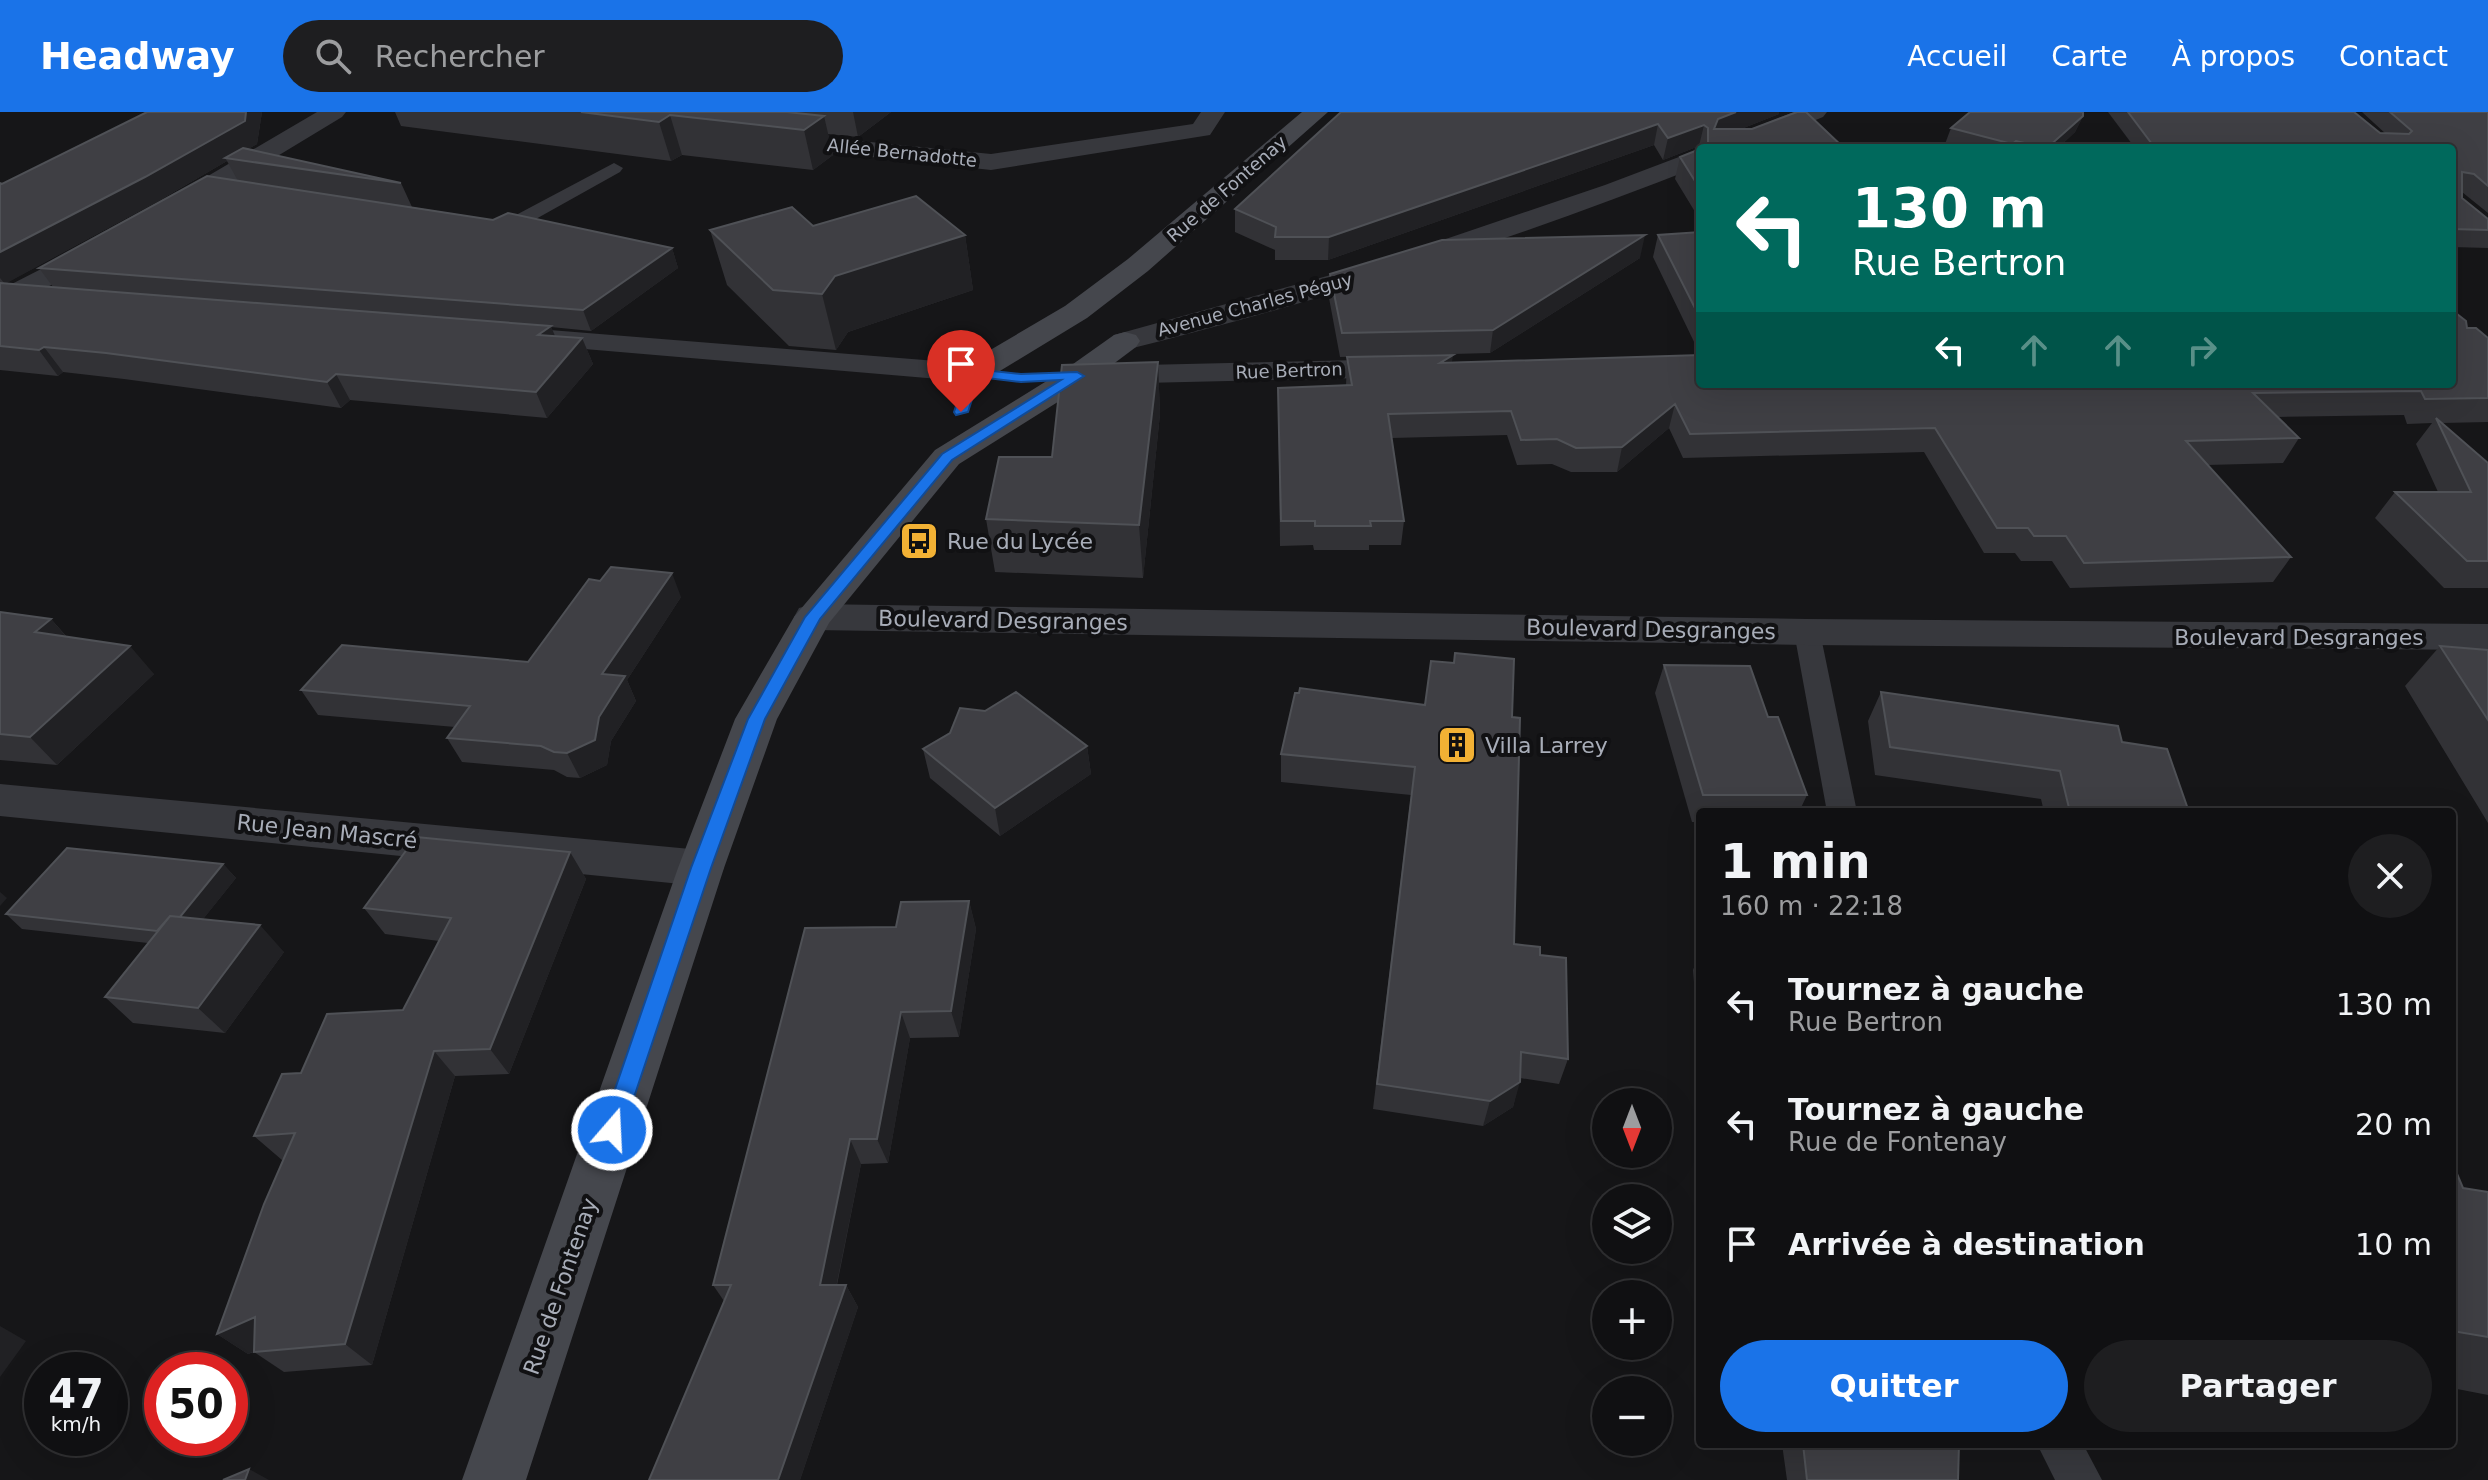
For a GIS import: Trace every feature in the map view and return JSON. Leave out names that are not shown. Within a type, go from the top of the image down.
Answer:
[{"type":"main road","name":"Rue de Fontenay","points":[[947,457],[967,394],[1031,340],[1076,312],[1138,265],[1316,112]]},
{"type":"main road","points":[[1129,318],[1138,265]]},
{"type":"main road","name":"Rue de Fontenay","points":[[494,1480],[701,868],[756,719],[813,617],[947,457],[1077,376],[1129,318]]},
{"type":"main road","name":"Avenue Charles Péguy","points":[[1031,340],[1129,318]]},
{"type":"main road","name":"Rue Bertron","points":[[967,394],[1021,378],[1077,376]]},
{"type":"street","points":[[143,224],[334,112]]},
{"type":"street","name":"Allée Bernadotte","points":[[747,137],[991,162],[1201,130],[1213,112]]},
{"type":"street","points":[[1733,144],[1815,112]]},
{"type":"street","name":"Avenue Charles Péguy","points":[[1129,318],[1388,268],[1614,191],[1696,159]]},
{"type":"street","points":[[5,295],[117,238]]},
{"type":"street","points":[[5,295],[58,299]]},
{"type":"street","points":[[498,335],[967,394]]},
{"type":"street","name":"Rue Bertron","points":[[1077,376],[1429,367]]},
{"type":"street","name":"Boulevard Desgranges","points":[[813,617],[1807,632],[2488,637]]},
{"type":"street","name":"Rue Jean Mascré","points":[[0,800],[701,868]]},
{"type":"lane","points":[[471,225],[502,230],[614,168]]},
{"type":"lane","points":[[209,186],[243,192]]},
{"type":"lane","points":[[1807,632],[1841,808]]},
{"type":"lane","points":[[2060,1448],[2080,1480]]},
{"type":"building","points":[[147,112],[246,112],[245,121],[0,252],[0,183]]},
{"type":"building","points":[[581,112],[787,112],[824,116],[804,130],[670,115],[659,122]]},
{"type":"building","points":[[1341,112],[1736,112],[1718,119],[1714,129],[1752,129],[1797,112],[1806,112],[1840,144],[1708,144],[1708,128],[1704,125],[1668,138],[1658,124],[1329,237],[1275,237],[1276,227],[1235,209]]},
{"type":"building","points":[[1970,112],[2083,112],[2083,116],[2052,144],[2016,141],[2012,144],[1951,128]]},
{"type":"building","points":[[2128,112],[2354,112],[2380,133],[2409,134],[2412,131],[2390,112],[2488,112],[2488,186],[2474,174],[2462,172],[2462,198],[2488,219],[2488,230],[2456,229],[2456,144],[2152,144]]},
{"type":"building","points":[[243,148],[401,183],[225,158]]},
{"type":"building","points":[[1696,151],[1696,183],[1680,157]]},
{"type":"building","points":[[207,176],[493,220],[508,213],[672,248],[583,310],[39,268]]},
{"type":"building","points":[[916,196],[965,235],[835,276],[822,294],[773,290],[710,230],[792,207],[813,226]]},
{"type":"building","points":[[1696,232],[1696,310],[1658,235]]},
{"type":"building","points":[[1645,235],[1493,330],[1342,333],[1330,274],[1442,240]]},
{"type":"building","points":[[0,283],[551,326],[538,335],[582,338],[536,392],[336,374],[327,382],[106,353],[0,346]]},
{"type":"building","points":[[2456,313],[2466,321],[2467,328],[2476,328],[2488,338],[2488,398],[2425,399],[2421,391],[2253,393],[2299,438],[2186,441],[2291,557],[2084,563],[2066,536],[2034,536],[2028,528],[1997,528],[1935,428],[1690,434],[1675,404],[1622,447],[1576,448],[1557,439],[1521,440],[1511,411],[1388,414],[1404,521],[1370,521],[1371,526],[1315,526],[1315,521],[1281,521],[1278,388],[1352,385],[1347,357],[1453,355],[1440,363],[1696,355],[1696,388],[2456,388]]},
{"type":"building","points":[[1158,362],[1139,525],[986,519],[999,457],[1052,457],[1062,365]]},
{"type":"building","points":[[2436,418],[2488,463],[2488,561],[2467,561],[2395,492],[2471,492]]},
{"type":"building","points":[[611,567],[672,573],[602,674],[625,676],[599,717],[595,740],[567,753],[554,752],[541,746],[447,738],[470,706],[301,690],[342,645],[528,662],[589,579],[600,581]]},
{"type":"building","points":[[0,612],[51,619],[35,632],[130,646],[30,737],[0,734]]},
{"type":"building","points":[[2440,646],[2488,650],[2488,720]]},
{"type":"building","points":[[1455,653],[1514,659],[1512,717],[1520,718],[1514,944],[1540,947],[1540,955],[1566,958],[1568,1059],[1521,1052],[1520,1082],[1490,1101],[1377,1084],[1415,767],[1281,754],[1295,693],[1299,693],[1300,688],[1425,705],[1431,661],[1454,663]]},
{"type":"building","points":[[1664,665],[1750,666],[1768,717],[1778,717],[1807,795],[1703,795]]},
{"type":"building","points":[[1016,692],[1087,746],[995,808],[923,749],[950,733],[960,708],[985,711]]},
{"type":"building","points":[[1881,692],[2118,726],[2122,742],[2167,749],[2188,808],[2069,808],[2060,771],[1890,747]]},
{"type":"building","points":[[416,837],[570,852],[490,1049],[434,1051],[345,1344],[254,1352],[255,1317],[217,1334],[264,1204],[295,1133],[254,1136],[282,1074],[301,1073],[327,1014],[403,1010],[451,918],[364,908]]},
{"type":"building","points":[[67,848],[223,864],[180,917],[170,916],[157,931],[6,914]]},
{"type":"building","points":[[969,901],[951,1011],[901,1012],[877,1139],[850,1139],[820,1285],[846,1285],[778,1480],[649,1480],[731,1285],[713,1285],[805,928],[896,927],[901,902]]},
{"type":"building","points":[[170,916],[260,925],[198,1008],[105,997]]},
{"type":"building","points":[[2456,1171],[2463,1188],[2488,1192],[2488,1337],[2456,1332]]},
{"type":"building","points":[[1803,1448],[1959,1448],[1958,1480],[1807,1480]]},
{"type":"building","points":[[249,1469],[245,1480],[223,1480]]},
{"type":"place","name":"Rue du Lycée","points":[[919,541]]},
{"type":"place","name":"Villa Larrey","points":[[1457,745]]},
{"type":"route","points":[[612,1130],[701,868],[756,719],[813,617],[947,457],[1077,376],[1021,378],[974,373],[961,412]]}]
